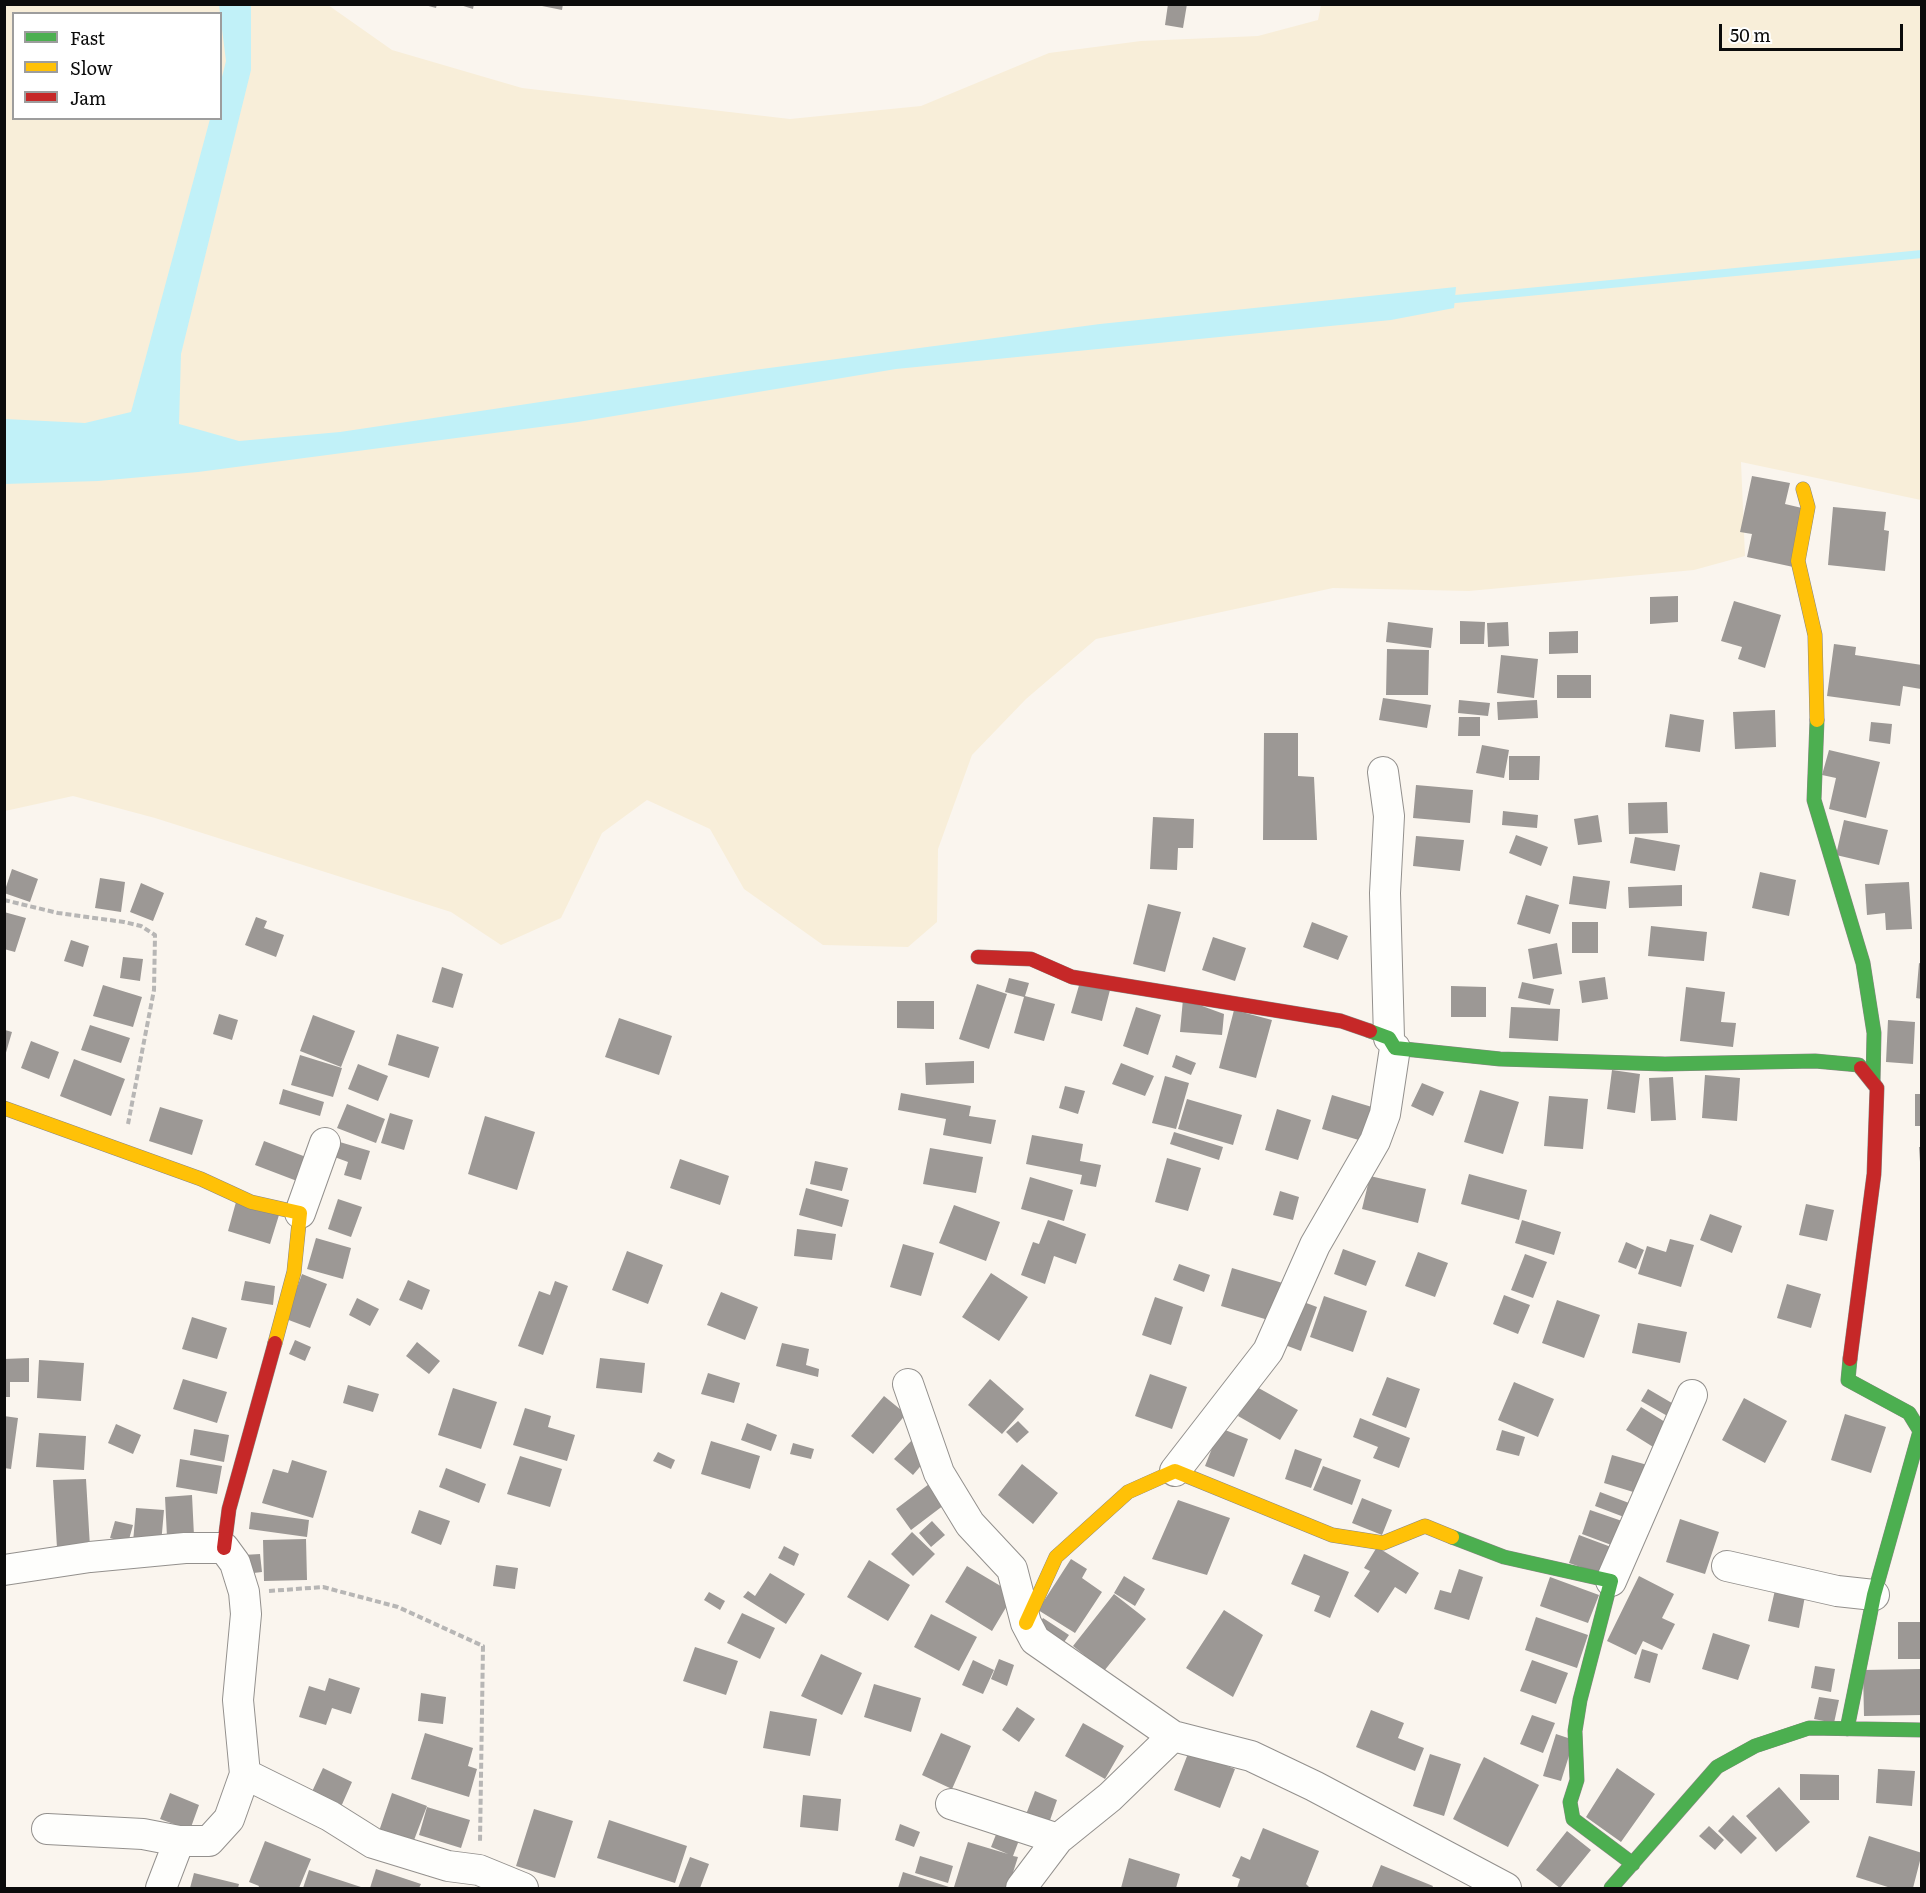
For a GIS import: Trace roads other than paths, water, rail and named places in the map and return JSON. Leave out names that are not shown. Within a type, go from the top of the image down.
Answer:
[{"type":"street","points":[[1803,489],[1808,507],[1798,561],[1815,635],[1818,694],[1814,800],[1863,963],[1874,1033],[1873,1082]]},
{"type":"street","points":[[1026,1623],[1056,1557],[1128,1492],[1175,1471],[1268,1351],[1315,1245],[1375,1141],[1385,1114],[1392,1043],[1385,893],[1389,816],[1383,772]]},
{"type":"street","points":[[978,957],[1031,958],[1072,977],[1341,1021],[1392,1043],[1511,1060],[1665,1064],[1815,1061],[1860,1065],[1877,1088],[1874,1174],[1854,1311],[1848,1380],[1909,1413],[1920,1431],[1874,1595],[1847,1728]]},
{"type":"street","points":[[4,1108],[201,1179],[251,1202],[300,1214]]},
{"type":"street","points":[[47,1829],[142,1834],[179,1841],[209,1841],[229,1819],[245,1774],[238,1700],[246,1614],[244,1592],[236,1563],[224,1548],[229,1509],[294,1272],[300,1214],[325,1143]]},
{"type":"street","points":[[908,1384],[939,1473],[970,1524],[1012,1569],[1026,1623],[1035,1640],[1173,1736],[1251,1756],[1314,1786],[1506,1888]]},
{"type":"street","points":[[1633,1864],[1573,1819],[1570,1802],[1577,1779],[1578,1758],[1575,1731],[1580,1700],[1611,1581],[1692,1395]]},
{"type":"street","points":[[1175,1471],[1332,1535],[1383,1543],[1425,1526],[1504,1557],[1611,1581]]},
{"type":"street","points":[[4,1570],[102,1556],[185,1548],[224,1548]]},
{"type":"street","points":[[1726,1566],[1837,1591],[1874,1595]]},
{"type":"street","points":[[1611,1888],[1717,1767],[1755,1746],[1809,1728],[1922,1730]]},
{"type":"street","points":[[1021,1888],[1058,1839],[1110,1797],[1173,1736]]},
{"type":"street","points":[[245,1774],[330,1816],[373,1843],[448,1866],[479,1870],[523,1888]]},
{"type":"street","points":[[951,1804],[1058,1839]]},
{"type":"street","points":[[161,1888],[179,1841]]},
{"type":"water","points":[[219,5],[251,5],[251,70],[181,354],[179,424],[239,441],[340,432],[754,370],[1100,324],[1456,287],[1454,308],[1391,320],[896,369],[578,422],[198,472],[98,481],[5,484],[5,419],[85,423],[131,412],[210,120],[222,120],[222,77],[226,61],[222,12],[220,12]]},
{"type":"waterway","points":[[1445,300],[1922,254]]}]
